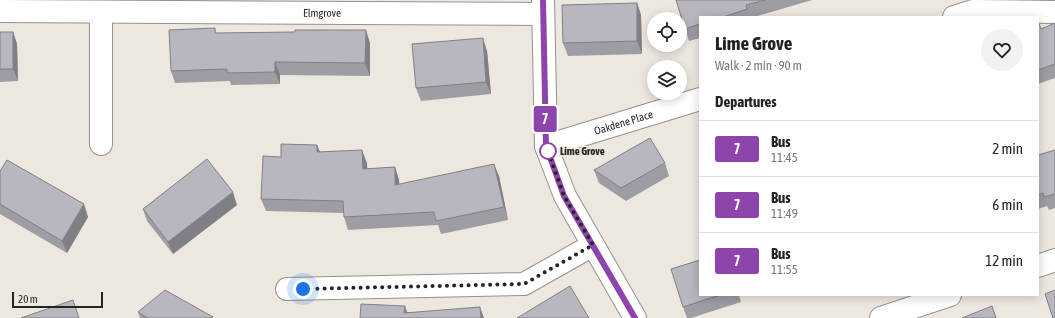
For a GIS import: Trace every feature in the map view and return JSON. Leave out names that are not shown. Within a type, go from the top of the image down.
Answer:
[{"type":"street","name":"Elmgrove","points":[[0,11],[101,12],[543,7]]},
{"type":"street","points":[[543,7],[546,146],[564,196],[635,318]]},
{"type":"street","points":[[957,16],[973,11],[1055,12]]},
{"type":"street","points":[[101,12],[101,144]]},
{"type":"street","name":"Oakdene Place","points":[[546,146],[699,99]]},
{"type":"street","points":[[287,289],[524,284],[593,245]]},
{"type":"street","points":[[1039,266],[1055,260]]},
{"type":"street","points":[[882,318],[947,296]]},
{"type":"building","points":[[676,0],[765,0],[746,5],[747,9],[726,16],[699,16],[699,24],[687,28],[687,12],[680,12]]},
{"type":"building","points":[[637,3],[637,41],[563,43],[562,5]]},
{"type":"building","points":[[1055,23],[1055,64],[1039,70],[1039,24],[1041,29]]},
{"type":"building","points":[[215,28],[215,33],[295,32],[295,30],[366,30],[365,63],[275,62],[275,72],[227,73],[227,69],[171,71],[169,30]]},
{"type":"building","points":[[0,32],[13,32],[13,69],[0,69]]},
{"type":"building","points":[[483,38],[486,82],[416,88],[412,44]]},
{"type":"building","points":[[650,138],[665,163],[621,188],[594,170]]},
{"type":"building","points":[[281,144],[317,145],[317,152],[362,150],[363,169],[395,167],[395,185],[494,164],[504,207],[436,221],[434,212],[344,217],[343,201],[261,199],[263,156],[281,157]]},
{"type":"building","points":[[1055,150],[1055,194],[1044,197],[1043,193],[1039,195],[1039,155]]},
{"type":"building","points":[[207,159],[233,192],[168,242],[143,209]]},
{"type":"building","points":[[7,160],[84,204],[62,241],[0,204],[0,171]]},
{"type":"building","points":[[699,260],[699,296],[717,296],[683,307],[671,269]]},
{"type":"building","points":[[570,286],[589,318],[517,318]]},
{"type":"building","points":[[165,290],[213,317],[148,318],[138,312]]},
{"type":"building","points":[[1055,290],[1055,318],[1053,318],[1045,294]]},
{"type":"building","points":[[73,300],[79,318],[21,318]]},
{"type":"building","points":[[361,304],[405,306],[404,313],[480,307],[481,318],[360,318]]},
{"type":"building","points":[[992,306],[996,318],[962,318]]},
{"type":"bus line","name":"7","points":[[543,0],[546,146],[564,196],[635,318]]},
{"type":"place","name":"Lime Grove","points":[[548,151]]},
{"type":"route","points":[[303,289],[524,284],[566,261],[593,245],[564,196],[546,146],[548,151]]}]
